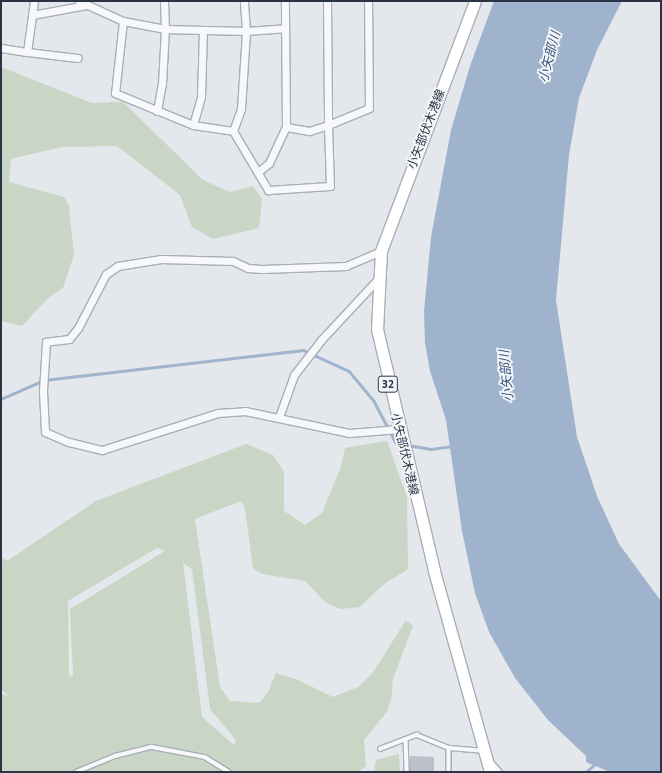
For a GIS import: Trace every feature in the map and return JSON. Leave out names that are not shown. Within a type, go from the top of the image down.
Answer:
[{"type":"main road","name":"小矢部伏木港線","points":[[475,1],[381,251],[378,279],[377,329],[399,429],[434,574],[488,762]]},
{"type":"street","points":[[26,52],[34,1]]},
{"type":"street","points":[[79,1],[122,21],[165,30],[246,31],[284,28]]},
{"type":"street","points":[[157,111],[162,84],[165,30],[164,1]]},
{"type":"street","points":[[233,131],[241,109],[246,31],[244,1]]},
{"type":"street","points":[[258,172],[269,163],[286,127],[284,1]]},
{"type":"street","points":[[233,131],[268,190],[330,186],[328,125],[328,1]]},
{"type":"street","points":[[286,127],[309,131],[369,108],[368,1]]},
{"type":"street","points":[[32,15],[86,5]]},
{"type":"street","points":[[122,21],[115,94],[193,125],[233,131]]},
{"type":"street","points":[[193,125],[201,97],[204,31]]},
{"type":"street","points":[[1,48],[78,58]]},
{"type":"street","points":[[381,251],[346,266],[262,269],[248,268],[233,261],[160,259],[118,266],[106,274],[78,328],[69,339],[46,342],[43,391],[45,432],[69,442],[102,450],[218,413],[245,411],[279,416],[349,433],[399,429]]},
{"type":"street","points":[[279,416],[294,375],[322,339],[378,279]]},
{"type":"street","points":[[488,762],[498,772]]},
{"type":"lane","points":[[380,749],[417,735],[488,762]]},
{"type":"lane","points":[[406,739],[407,772]]},
{"type":"lane","points":[[76,772],[115,756],[152,747],[205,757],[229,772]]},
{"type":"lane","points":[[449,748],[449,772]]},
{"type":"green space","points":[[1,67],[92,103],[123,102],[203,180],[230,192],[253,186],[262,199],[259,228],[213,239],[192,227],[180,195],[117,146],[62,147],[11,159],[9,182],[64,197],[69,206],[74,255],[63,288],[48,298],[22,326],[1,321]]},
{"type":"green space","points":[[387,441],[407,497],[408,569],[384,584],[360,607],[341,609],[326,603],[305,581],[262,574],[253,568],[245,509],[241,501],[195,519],[220,687],[230,701],[259,703],[268,692],[276,673],[298,680],[333,697],[358,687],[372,674],[406,620],[413,626],[393,679],[391,701],[386,713],[364,740],[366,766],[358,772],[1,772],[1,694],[8,696],[1,689],[1,557],[7,561],[96,501],[246,444],[273,455],[284,472],[284,511],[305,525],[322,513],[341,467],[345,448]],"holes":[[[157,548],[165,551],[70,609],[73,676],[69,677],[68,601]],[[183,563],[192,569],[210,709],[236,740],[234,745],[202,717]]]},
{"type":"green space","points":[[399,754],[400,772],[374,772],[376,760]]},
{"type":"water","name":"小矢部川","points":[[494,1],[622,1],[597,50],[579,98],[569,155],[556,300],[577,437],[597,496],[619,544],[661,601],[661,772],[610,772],[586,762],[586,756],[548,720],[515,678],[489,632],[475,593],[462,531],[446,420],[430,371],[425,343],[424,311],[431,237],[451,130],[470,66]]},
{"type":"building","points":[[410,756],[434,757],[434,772],[410,772]]},
{"type":"waterway","points":[[1,399],[44,380],[303,350],[349,371],[374,401],[396,443],[401,443]]},
{"type":"waterway","points":[[408,445],[431,449],[453,446]]},
{"type":"waterway","points":[[586,772],[595,764]]}]
